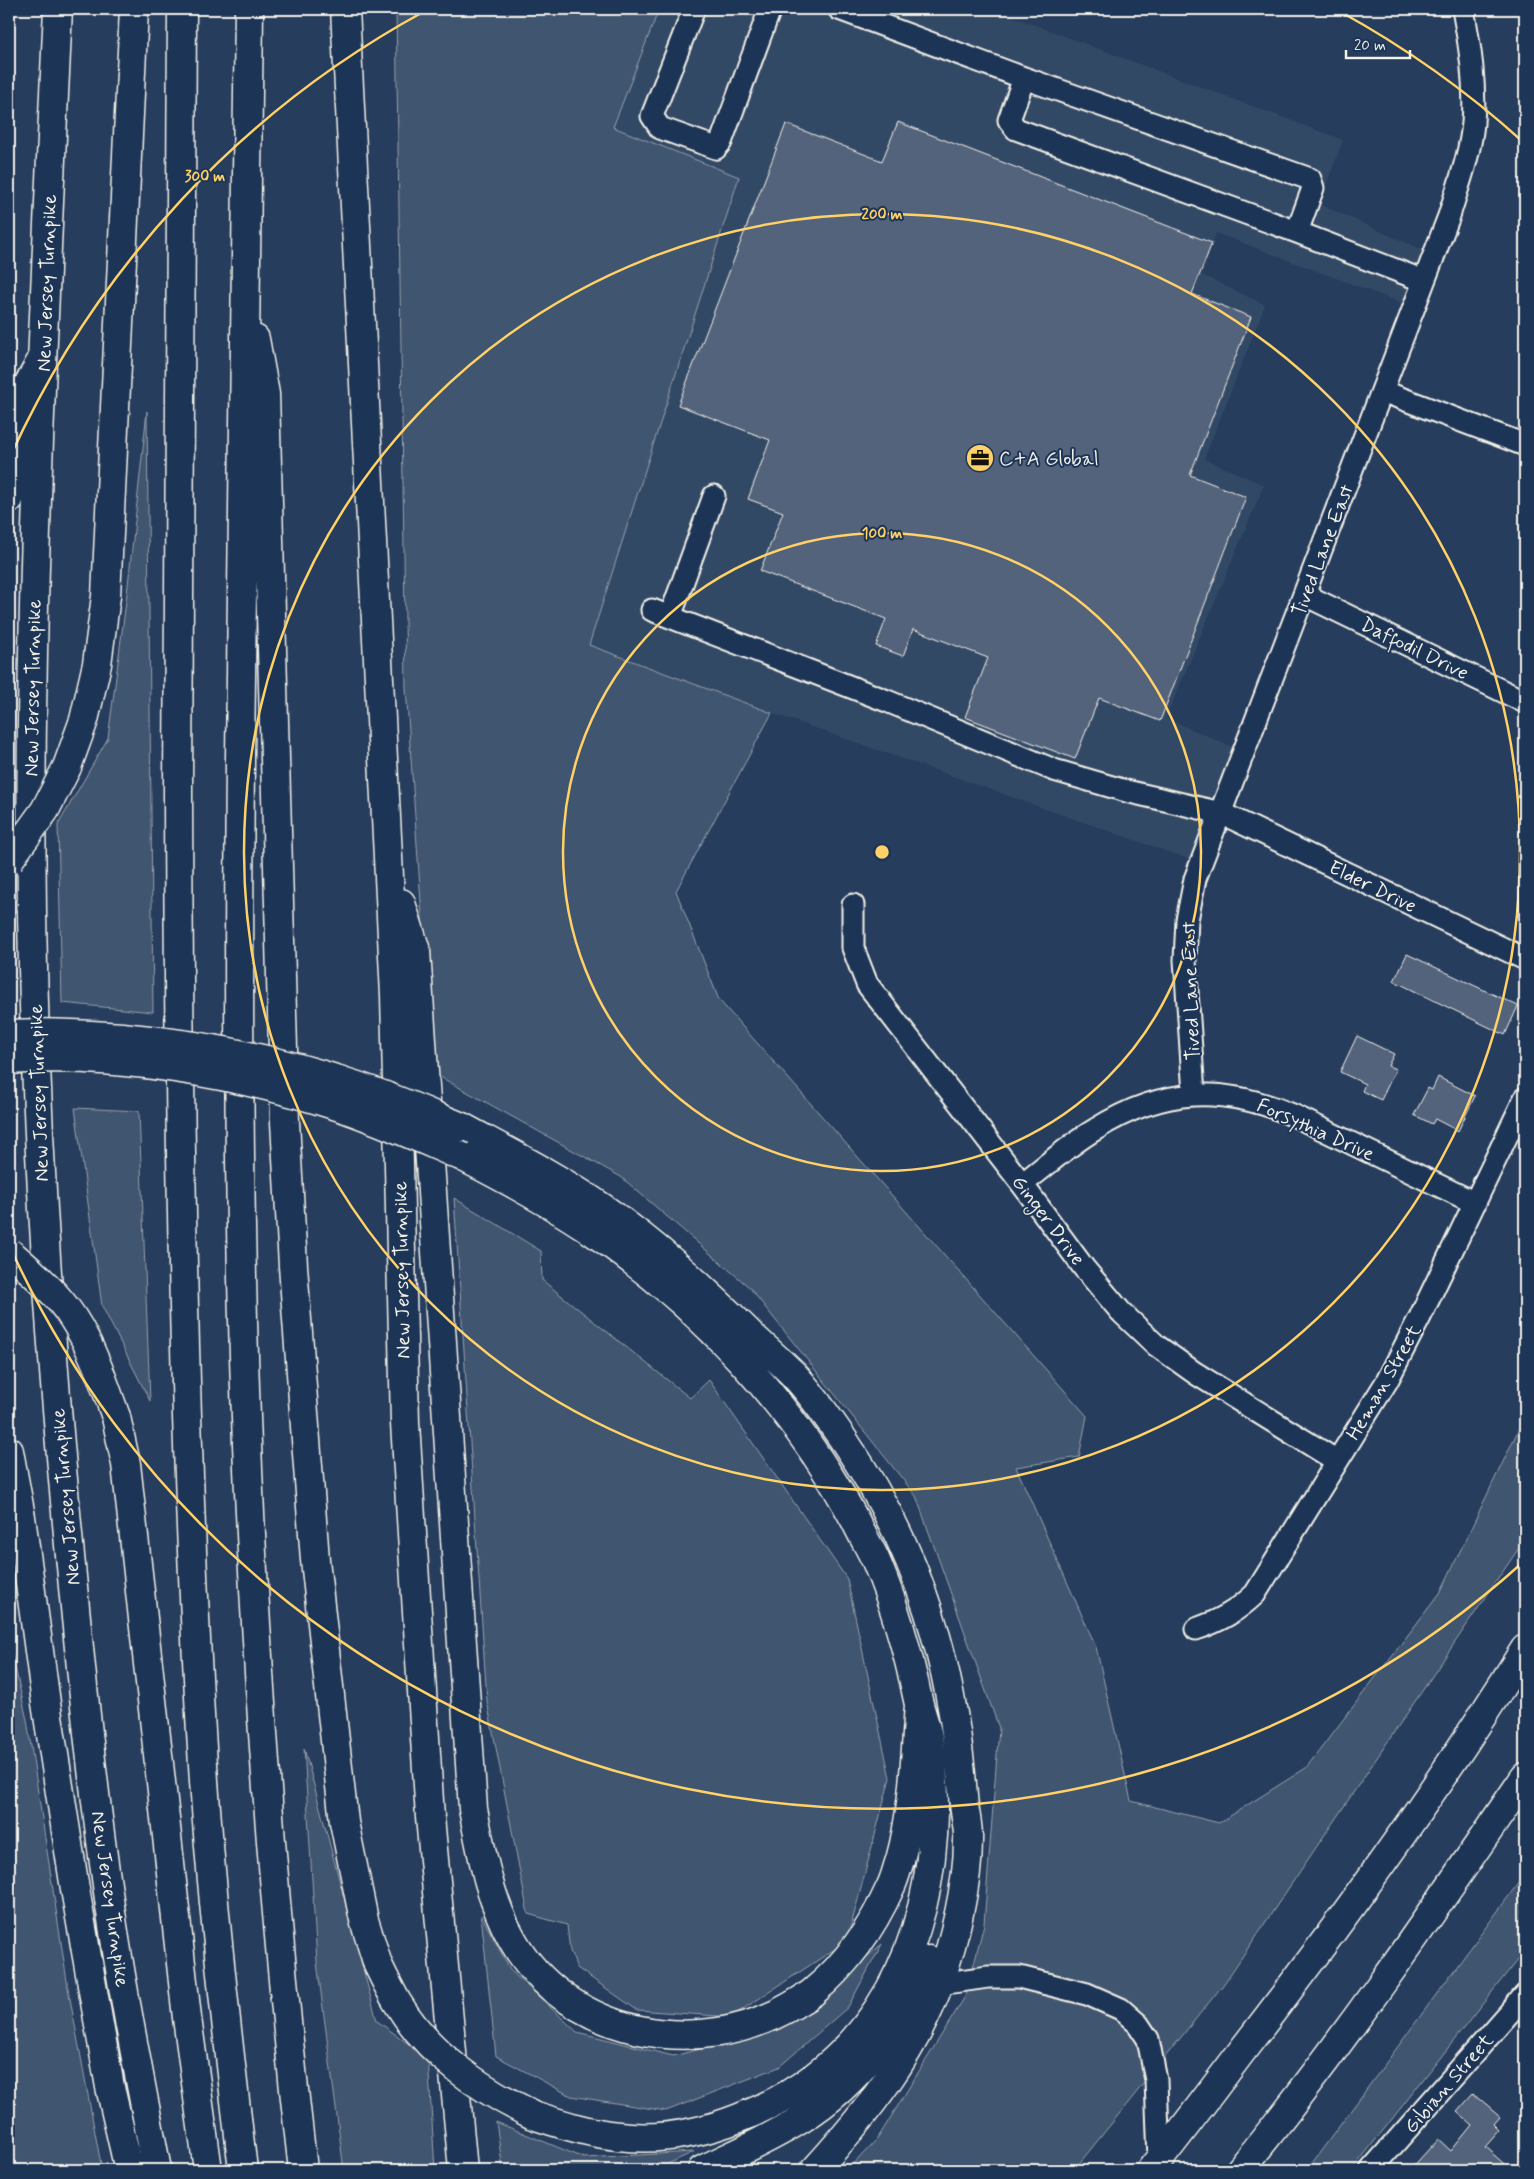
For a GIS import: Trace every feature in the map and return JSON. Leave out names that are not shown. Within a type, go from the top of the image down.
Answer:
[{"type":"highway","name":"New Jersey Turnpike","points":[[58,9],[35,526],[31,710],[32,914],[37,1101],[48,1297],[65,1505],[86,1717],[116,1943],[157,2170]]},
{"type":"highway","points":[[9,860],[45,810],[67,767],[84,720],[97,664],[106,596],[134,9]]},
{"type":"highway","points":[[182,9],[178,451],[178,976],[183,1264],[192,1553],[204,1786],[243,2170]]},
{"type":"highway","points":[[249,9],[244,281],[238,963],[242,1273],[251,1547],[265,1776],[286,2023],[303,2170]]},
{"type":"highway","name":"New Jersey Turnpike","points":[[345,9],[395,995],[404,1423],[430,1817],[463,2170]]},
{"type":"highway","points":[[9,1060],[98,1061],[226,1077],[279,1089],[338,1106],[463,1157],[526,1190],[588,1229],[644,1269],[723,1342],[772,1395],[803,1435],[837,1488],[875,1559],[902,1632],[929,1739],[933,1788],[933,1836],[926,1888],[915,1933],[899,1974],[863,2031],[808,2083],[761,2110],[715,2128],[666,2137],[619,2137],[576,2129],[533,2115],[496,2096],[461,2073],[428,2042],[398,2004],[378,1965],[364,1920],[344,1822],[314,1560],[285,1122],[265,394],[244,281]]},
{"type":"highway","points":[[9,499],[17,418],[22,396],[42,360]]},
{"type":"highway","points":[[389,866],[416,952],[473,1809],[486,1873],[496,1905],[512,1940],[537,1974],[573,2004],[619,2024],[650,2033],[694,2036],[734,2030],[774,2016],[812,1993],[845,1962],[871,1924],[892,1885],[907,1834],[914,1778],[919,1705]]},
{"type":"highway","points":[[9,1034],[90,1035],[153,1040],[221,1050],[286,1064],[346,1082],[462,1128],[539,1168],[602,1208],[660,1249],[709,1293],[795,1376],[827,1416],[871,1482],[900,1536],[927,1603],[947,1674],[959,1742],[968,1840],[962,1892],[952,1941],[939,1984],[915,2035],[885,2083],[854,2128],[815,2170]]},
{"type":"highway","points":[[9,1252],[39,1277],[73,1317],[97,1362],[116,1417],[126,1464],[187,2018],[208,2170]]},
{"type":"highway","points":[[9,1451],[21,1517],[46,1703],[75,1889],[110,2087],[129,2170]]},
{"type":"highway","points":[[1155,2165],[1330,1936],[1398,1841],[1525,1649]]},
{"type":"highway","points":[[1240,2170],[1314,2075],[1413,1939],[1525,1777]]},
{"type":"highway","points":[[702,2170],[802,2119],[823,2104],[845,2084],[881,2045],[896,2024],[920,1983],[938,1940],[950,1891],[964,1811]]},
{"type":"street","points":[[694,9],[652,116],[660,128],[716,148],[721,142],[770,9]]},
{"type":"street","points":[[839,9],[1024,78],[1310,178],[1313,188],[1297,232]]},
{"type":"street","name":"Tived Lane East","points":[[1194,1094],[1185,960],[1187,920],[1195,879],[1449,216],[1464,167],[1473,124],[1473,77],[1463,9]]},
{"type":"street","points":[[1024,78],[1009,120],[1016,129],[1297,232],[1424,281]]},
{"type":"street","points":[[1382,391],[1525,445]]},
{"type":"street","name":"Elder Drive","points":[[714,496],[661,614],[887,701],[1054,770],[1126,791],[1221,813],[1525,959]]},
{"type":"street","name":"Daffodil Drive","points":[[1305,595],[1525,702]]},
{"type":"street","name":"Ginger Drive","points":[[853,905],[853,948],[867,984],[1121,1312],[1157,1346],[1337,1461]]},
{"type":"street","name":"Forsythia Drive","points":[[1022,1184],[1094,1129],[1124,1113],[1156,1100],[1194,1094],[1231,1096],[1266,1103],[1475,1203]]},
{"type":"street","name":"Heman Street","points":[[1196,1629],[1216,1622],[1237,1611],[1255,1594],[1395,1365],[1525,1098]]},
{"type":"street","points":[[939,1984],[988,1977],[1019,1977],[1087,1994],[1121,2009],[1138,2024],[1148,2039],[1156,2080],[1155,2165]]},
{"type":"street","name":"Gibian Street","points":[[1374,2170],[1525,1995]]},
{"type":"shaded area","points":[[396,9],[659,9],[613,127],[739,177],[589,645],[772,713],[676,891],[719,1000],[1087,1416],[1079,1457],[1016,1467],[1096,1647],[1131,1801],[1219,1823],[1306,1768],[1440,1593],[1525,1416],[1525,1539],[1223,1985],[1074,2170],[848,2170],[878,2138],[966,1995],[984,1924],[999,1728],[916,1496],[749,1287],[621,1177],[433,1073],[406,688]]},
{"type":"shaded area","points":[[659,9],[992,9],[1343,140],[1319,204],[1436,256],[1415,308],[1216,233],[1202,275],[1265,305],[1204,459],[1264,485],[1166,718],[1239,750],[1200,863],[772,713],[589,645],[739,177],[613,127]]},
{"type":"shaded area","points":[[147,411],[153,1012],[62,1003],[58,825],[108,738],[127,594]]},
{"type":"shaded area","points":[[75,1108],[139,1111],[150,1401],[102,1306]]},
{"type":"shaded area","points":[[454,1198],[541,1251],[542,1280],[690,1398],[709,1380],[847,1579],[890,1778],[847,1941],[731,2017],[637,2010],[577,1968],[570,1951],[567,1925],[528,1914],[487,1701]]},
{"type":"shaded area","points":[[9,1641],[27,1720],[68,1988],[102,2170],[9,2170]]},
{"type":"shaded area","points":[[304,1748],[377,2021],[428,2058],[435,2170],[344,2170],[317,1962]]},
{"type":"shaded area","points":[[1525,1874],[1525,1950],[1352,2170],[1307,2170]]},
{"type":"shaded area","points":[[481,1915],[511,1971],[577,2032],[673,2056],[780,2029],[882,1944],[848,2007],[779,2067],[666,2111],[571,2096],[496,2056]]},
{"type":"shaded area","points":[[496,2122],[584,2158],[694,2152],[654,2170],[503,2170]]},
{"type":"building","name":"C+A Global","points":[[898,122],[1212,243],[1192,294],[1251,317],[1190,475],[1246,497],[1160,721],[1099,698],[1075,759],[965,717],[988,658],[913,629],[903,656],[876,646],[886,619],[760,571],[783,512],[748,499],[770,440],[678,405],[786,124],[882,161]]},
{"type":"building","points":[[1407,954],[1518,1006],[1505,1035],[1394,981]]},
{"type":"building","points":[[1357,1036],[1394,1054],[1388,1066],[1396,1069],[1381,1100],[1362,1091],[1365,1084],[1340,1072]]},
{"type":"building","points":[[1438,1077],[1475,1096],[1458,1131],[1435,1119],[1432,1124],[1414,1115],[1428,1088],[1432,1090]]},
{"type":"building","points":[[1473,2094],[1500,2117],[1494,2124],[1500,2130],[1485,2147],[1511,2170],[1410,2170],[1438,2139],[1451,2151],[1472,2125],[1457,2112]]},
{"type":"place","name":"C+A Global","points":[[980,458]]}]
